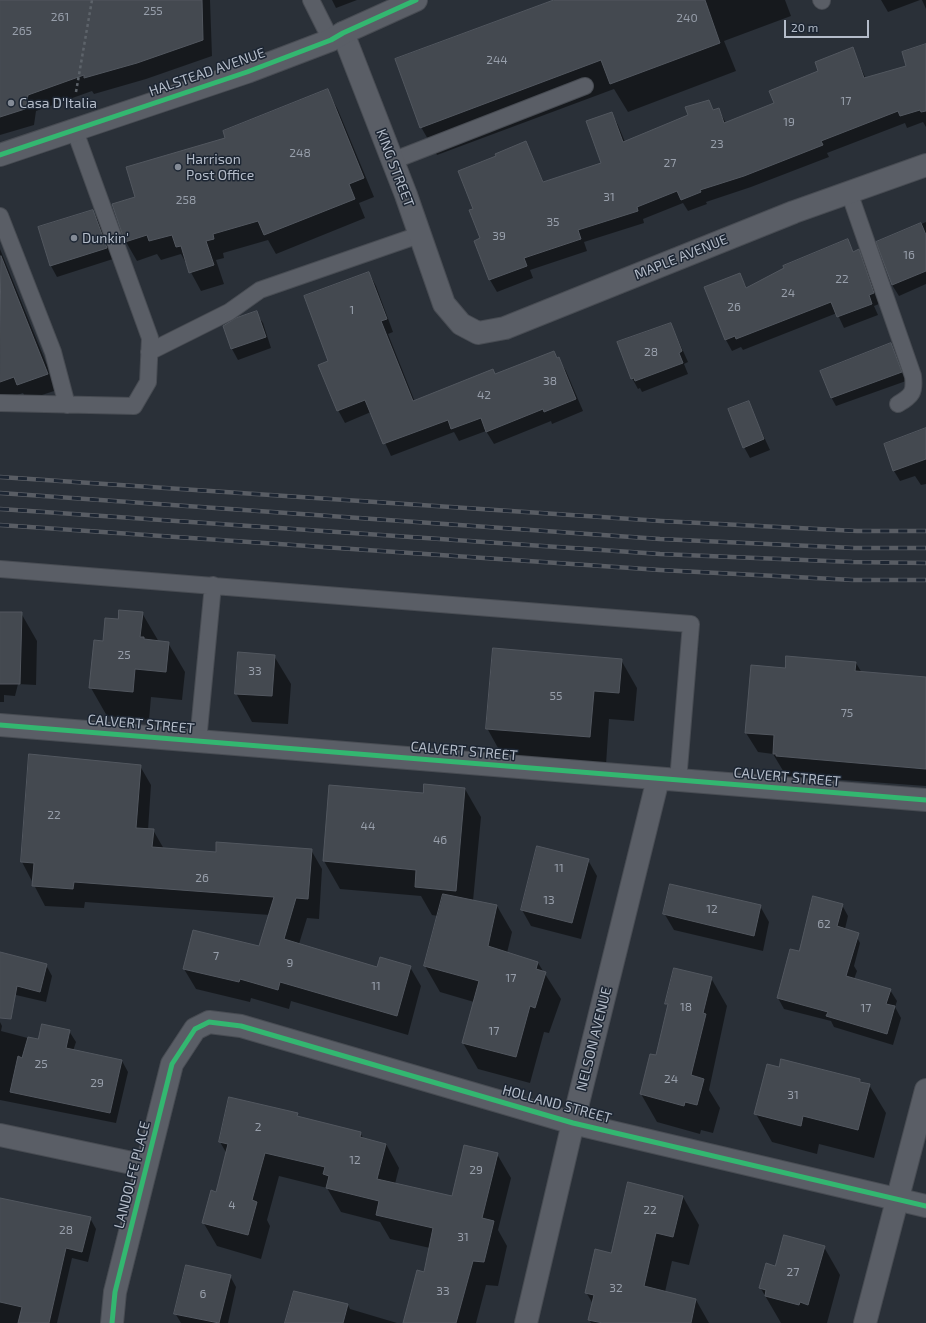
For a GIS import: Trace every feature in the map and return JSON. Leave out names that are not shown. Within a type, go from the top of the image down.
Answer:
[{"type":"street","name":"HALSTEAD AVENUE","points":[[0,155],[247,72],[337,36],[416,0]]},
{"type":"street","name":"KING STREET","points":[[337,36],[392,162],[444,304]]},
{"type":"street","name":"MAPLE AVENUE","points":[[444,304],[461,324],[478,333],[505,328],[794,212],[926,165]]},
{"type":"street","name":"CALVERT STREET","points":[[0,725],[926,800]]},
{"type":"street","name":"NELSON AVENUE","points":[[526,1323],[573,1123],[668,780]]},
{"type":"street","name":"HOLLAND STREET","points":[[190,1038],[195,1029],[209,1022],[241,1026],[573,1123],[926,1206]]},
{"type":"street","name":"LANDOLFE PLACE","points":[[112,1323],[115,1292],[172,1064],[190,1038]]},
{"type":"street","points":[[865,1323],[926,1090]]},
{"type":"street","points":[[0,1135],[146,1166]]},
{"type":"lane","points":[[311,0],[337,36]]},
{"type":"lane","points":[[392,162],[585,86]]},
{"type":"lane","points":[[0,404],[134,406],[148,382],[150,338],[74,131]]},
{"type":"lane","points":[[849,192],[913,376],[914,387],[909,398],[898,404]]},
{"type":"lane","points":[[0,216],[53,352],[67,405]]},
{"type":"lane","points":[[149,352],[229,312],[260,290],[419,235]]},
{"type":"lane","points":[[0,569],[691,624],[668,780]]},
{"type":"lane","points":[[198,741],[213,585]]},
{"type":"path","points":[[76,92],[92,0]]},
{"type":"building","points":[[0,0],[202,0],[203,40],[137,63],[84,78],[84,75],[28,95],[25,109],[0,117]]},
{"type":"building","points":[[554,0],[705,0],[720,43],[610,84],[601,60],[420,128],[395,59]]},
{"type":"building","points":[[926,44],[926,111],[921,112],[920,110],[900,116],[898,111],[821,141],[823,145],[744,176],[700,190],[701,192],[681,200],[677,191],[637,207],[638,211],[578,230],[581,239],[524,258],[527,266],[489,280],[474,241],[480,238],[469,210],[473,209],[458,171],[496,156],[495,154],[526,141],[543,182],[601,163],[586,121],[612,112],[623,142],[688,115],[685,107],[709,100],[713,110],[719,108],[724,123],[774,103],[769,91],[818,71],[815,62],[853,47],[864,78],[906,66],[902,52]]},
{"type":"building","points":[[328,89],[364,178],[349,184],[355,199],[264,235],[258,221],[213,234],[214,239],[206,241],[214,265],[189,273],[181,246],[176,247],[172,235],[149,241],[147,235],[125,242],[112,204],[135,197],[126,167],[225,138],[223,131]]},
{"type":"building","points":[[93,210],[107,248],[50,266],[38,227]]},
{"type":"building","points":[[921,223],[926,235],[926,271],[892,285],[876,242]]},
{"type":"building","points":[[848,239],[853,252],[859,249],[874,293],[869,295],[872,304],[837,317],[831,302],[736,339],[735,336],[725,340],[704,287],[740,273],[746,288],[784,268],[783,266]]},
{"type":"building","points":[[1,256],[48,374],[17,385],[14,377],[0,382]]},
{"type":"building","points":[[369,272],[387,319],[381,321],[413,401],[493,369],[495,374],[554,351],[557,358],[559,357],[576,399],[544,412],[543,409],[486,432],[481,418],[451,429],[448,420],[383,444],[365,400],[337,411],[318,365],[328,361],[304,296]]},
{"type":"building","points":[[257,311],[266,337],[231,349],[223,326],[236,318]]},
{"type":"building","points":[[671,323],[682,351],[679,353],[683,363],[635,381],[634,378],[631,379],[617,342]]},
{"type":"building","points":[[891,343],[902,372],[831,398],[820,371]]},
{"type":"building","points":[[749,401],[764,439],[743,448],[728,409]]},
{"type":"building","points":[[926,428],[926,459],[893,471],[884,444]]},
{"type":"building","points":[[119,610],[143,612],[140,637],[144,637],[144,639],[169,642],[166,672],[135,669],[133,692],[89,688],[94,640],[103,641],[105,618],[118,619]]},
{"type":"building","points":[[0,612],[22,612],[20,684],[0,684]]},
{"type":"building","points":[[493,648],[622,659],[619,693],[594,691],[590,737],[486,729]]},
{"type":"building","points":[[238,652],[275,655],[272,696],[235,694]]},
{"type":"building","points":[[786,656],[856,662],[855,671],[926,677],[926,769],[776,756],[776,754],[773,754],[774,735],[745,733],[751,665],[785,668]]},
{"type":"building","points":[[29,754],[141,765],[136,828],[154,829],[152,847],[216,852],[216,842],[312,849],[308,899],[296,898],[284,939],[377,967],[380,957],[411,966],[397,1016],[280,982],[278,990],[240,979],[239,982],[183,969],[193,930],[259,946],[274,897],[74,882],[73,889],[32,886],[34,863],[21,862]]},
{"type":"building","points":[[424,784],[465,788],[456,891],[415,887],[416,870],[323,861],[329,785],[423,793]]},
{"type":"building","points":[[537,846],[589,859],[572,923],[521,910]]},
{"type":"building","points":[[670,884],[761,905],[754,936],[663,914]]},
{"type":"building","points":[[443,894],[497,905],[488,946],[538,962],[536,969],[546,972],[535,1008],[530,1006],[516,1057],[462,1043],[479,981],[424,966]]},
{"type":"building","points":[[813,896],[843,904],[837,926],[859,933],[846,976],[891,989],[886,1004],[895,1006],[887,1034],[826,1016],[828,1012],[777,998],[790,949],[799,951]]},
{"type":"building","points":[[0,952],[47,964],[40,992],[17,986],[11,1019],[0,1018]]},
{"type":"building","points":[[674,968],[712,977],[703,1013],[706,1014],[691,1075],[704,1079],[697,1105],[685,1102],[684,1106],[640,1094],[650,1054],[656,1055],[668,1004],[665,1004]]},
{"type":"building","points":[[42,1024],[70,1030],[66,1048],[122,1060],[110,1113],[10,1092],[18,1056],[22,1058],[28,1037],[38,1039]]},
{"type":"building","points":[[781,1059],[860,1079],[860,1082],[870,1084],[858,1130],[803,1116],[801,1126],[754,1114],[767,1064],[779,1067]]},
{"type":"building","points":[[229,1097],[298,1113],[297,1116],[361,1132],[360,1137],[386,1144],[377,1179],[452,1196],[464,1145],[498,1153],[482,1218],[494,1221],[484,1262],[473,1261],[456,1323],[403,1323],[417,1270],[424,1272],[433,1228],[376,1215],[379,1201],[326,1188],[329,1176],[323,1174],[325,1167],[265,1153],[252,1200],[257,1202],[248,1235],[202,1223],[211,1190],[216,1192],[228,1144],[219,1142]]},
{"type":"building","points":[[628,1182],[683,1196],[673,1237],[656,1233],[644,1286],[696,1299],[691,1323],[603,1323],[588,1320],[594,1295],[585,1293],[595,1249],[611,1253]]},
{"type":"building","points":[[0,1198],[91,1217],[82,1252],[66,1248],[49,1323],[18,1323],[22,1307],[0,1302]]},
{"type":"building","points":[[784,1235],[825,1246],[808,1305],[800,1302],[799,1305],[765,1296],[766,1290],[759,1288],[766,1263],[775,1266]]},
{"type":"building","points":[[186,1265],[231,1275],[219,1323],[174,1314]]},
{"type":"building","points":[[294,1291],[348,1304],[343,1323],[285,1323]]},
{"type":"railway","points":[[0,477],[661,521],[857,531],[926,531]]},
{"type":"railway","points":[[0,493],[660,539],[854,548],[926,548]]},
{"type":"railway","points":[[0,509],[660,554],[852,562],[926,563]]},
{"type":"railway","points":[[0,525],[660,570],[853,580],[926,580]]},
{"type":"cycle path","points":[[0,155],[247,72],[331,40],[343,33],[416,0]]},
{"type":"cycle path","points":[[0,725],[926,800]]},
{"type":"cycle path","points":[[112,1323],[115,1292],[172,1064],[195,1029],[209,1022],[241,1026],[573,1123],[926,1206]]},
{"type":"place","name":"Casa D'Italia","points":[[11,103]]},
{"type":"place","name":"Harrison Post Office","points":[[178,167]]},
{"type":"place","name":"Dunkin'","points":[[74,238]]}]
